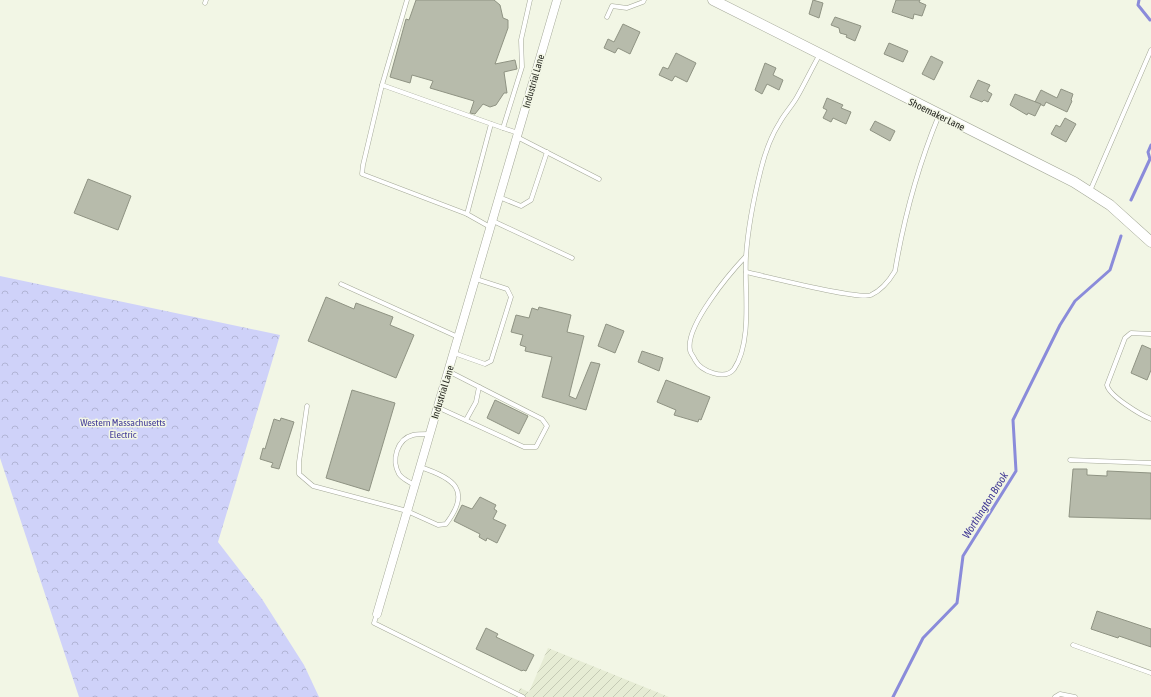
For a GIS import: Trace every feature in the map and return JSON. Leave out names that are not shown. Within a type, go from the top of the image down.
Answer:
[{"type":"street","name":"Industrial Lane","points":[[377,614],[557,0]]},
{"type":"street","name":"Shoemaker Lane","points":[[713,0],[1090,191],[1129,220],[1151,242]]},
{"type":"lane","points":[[407,0],[382,85],[362,174],[467,214],[572,258]]},
{"type":"lane","points":[[503,128],[522,67],[521,40],[530,0]]},
{"type":"lane","points":[[607,17],[612,6],[627,8],[643,2],[644,0]]},
{"type":"lane","points":[[1090,191],[1151,50]]},
{"type":"lane","points":[[746,256],[724,280],[692,331],[690,350],[697,364],[717,375],[728,374],[734,369],[743,346],[747,321],[746,256],[756,191],[769,144],[777,126],[796,99],[820,54]]},
{"type":"lane","points":[[382,85],[503,128],[599,179]]},
{"type":"lane","points":[[746,272],[843,294],[870,295],[888,283],[895,271],[914,182],[940,115]]},
{"type":"lane","points":[[467,214],[491,124]]},
{"type":"lane","points":[[499,197],[521,206],[531,200],[547,152]]},
{"type":"lane","points":[[453,353],[485,364],[491,361],[511,297],[507,290],[475,278]]},
{"type":"lane","points":[[341,284],[458,337]]},
{"type":"lane","points":[[1151,334],[1131,334],[1125,338],[1107,385],[1115,395],[1137,412],[1151,419]]},
{"type":"lane","points":[[437,407],[524,447],[536,447],[547,426],[542,419],[448,371]]},
{"type":"lane","points":[[466,420],[476,402],[479,387]]},
{"type":"lane","points":[[307,406],[299,462],[299,474],[313,486],[407,511],[438,525],[446,524],[453,515],[460,497],[457,488],[447,479],[435,472],[420,467]]},
{"type":"lane","points":[[414,485],[400,475],[396,467],[398,448],[403,440],[412,435],[429,434]]},
{"type":"lane","points":[[1070,460],[1151,462]]},
{"type":"lane","name":"Industrial Lane","points":[[377,614],[374,623],[523,697]]},
{"type":"lane","points":[[1073,645],[1151,673]]},
{"type":"lane","points":[[1055,697],[1060,694],[1075,697]]},
{"type":"shaded area","points":[[548,648],[669,697],[517,697],[520,688],[529,692]]},
{"type":"green space","name":"Western Massachusetts Electric","points":[[0,276],[280,335],[218,542],[262,599],[304,665],[319,697],[79,697],[0,458]]},
{"type":"building","points":[[416,0],[494,0],[500,5],[503,18],[508,20],[508,28],[495,64],[515,60],[517,69],[504,72],[507,93],[504,93],[496,105],[490,107],[483,104],[475,114],[470,113],[474,101],[430,88],[433,81],[412,75],[410,83],[390,77],[406,19],[409,20]]},
{"type":"building","points":[[813,0],[823,3],[819,18],[809,14]]},
{"type":"building","points":[[896,0],[920,0],[919,2],[926,5],[922,16],[914,14],[913,19],[892,12]]},
{"type":"building","points":[[835,17],[861,26],[855,41],[846,37],[847,35],[840,33],[839,28],[831,25]]},
{"type":"building","points":[[623,24],[640,32],[630,54],[618,48],[615,53],[604,48],[608,39],[614,42]]},
{"type":"building","points":[[889,43],[908,51],[903,62],[884,54]]},
{"type":"building","points":[[676,53],[696,63],[687,82],[675,76],[672,81],[659,75],[663,67],[668,69]]},
{"type":"building","points":[[931,56],[943,62],[934,80],[922,74]]},
{"type":"building","points":[[765,63],[776,68],[773,75],[783,80],[779,90],[767,84],[762,94],[755,90]]},
{"type":"building","points":[[978,80],[990,85],[987,91],[992,94],[988,102],[984,100],[982,102],[970,97]]},
{"type":"building","points":[[1061,89],[1073,94],[1072,101],[1067,112],[1046,102],[1044,106],[1035,102],[1041,90],[1057,98]]},
{"type":"building","points":[[1015,94],[1041,104],[1035,116],[1028,113],[1027,115],[1010,105]]},
{"type":"building","points":[[827,98],[843,105],[841,108],[851,112],[846,124],[833,118],[831,122],[823,118],[827,110],[823,108]]},
{"type":"building","points":[[1065,118],[1076,124],[1066,142],[1051,134],[1056,125],[1060,127]]},
{"type":"building","points":[[875,121],[895,131],[890,141],[870,130]]},
{"type":"building","points":[[88,179],[131,196],[118,230],[74,213]]},
{"type":"building","points":[[326,297],[354,309],[356,303],[393,317],[390,325],[414,335],[396,378],[308,341]]},
{"type":"building","points":[[539,307],[571,315],[567,332],[584,336],[569,396],[576,399],[591,362],[600,364],[586,410],[542,397],[552,357],[525,351],[526,347],[520,345],[523,335],[511,332],[516,315],[529,318],[532,308],[538,310]]},
{"type":"building","points":[[606,324],[624,331],[615,353],[598,346]]},
{"type":"building","points":[[1142,345],[1151,349],[1151,370],[1147,380],[1131,373]]},
{"type":"building","points":[[642,351],[663,358],[659,371],[638,362]]},
{"type":"building","points":[[666,380],[710,397],[701,420],[699,419],[698,422],[674,415],[676,410],[657,402]]},
{"type":"building","points":[[352,390],[395,403],[369,491],[326,478]]},
{"type":"building","points":[[495,400],[528,416],[519,434],[487,418]]},
{"type":"building","points":[[281,418],[294,422],[279,469],[271,467],[273,463],[260,459],[263,448],[265,449],[274,419],[280,421]]},
{"type":"building","points":[[1073,469],[1087,469],[1087,475],[1107,476],[1107,471],[1151,473],[1151,519],[1069,517]]},
{"type":"building","points":[[480,497],[496,505],[494,509],[497,511],[493,519],[506,525],[497,543],[487,538],[486,541],[479,537],[480,534],[454,521],[462,505],[472,509]]},
{"type":"building","points":[[1097,611],[1151,629],[1151,647],[1119,636],[1118,638],[1091,629]]},
{"type":"building","points":[[486,628],[498,634],[496,637],[534,655],[526,671],[522,671],[476,649]]},
{"type":"waterway","name":"Worthington Brook","points":[[1139,0],[1138,5],[1150,20]]},
{"type":"waterway","name":"Worthington Brook","points":[[1131,200],[1150,159],[1148,152],[1151,145]]},
{"type":"waterway","name":"Worthington Brook","points":[[893,697],[923,638],[957,603],[963,556],[1016,471],[1013,420],[1060,325],[1075,301],[1110,270],[1121,236]]}]
